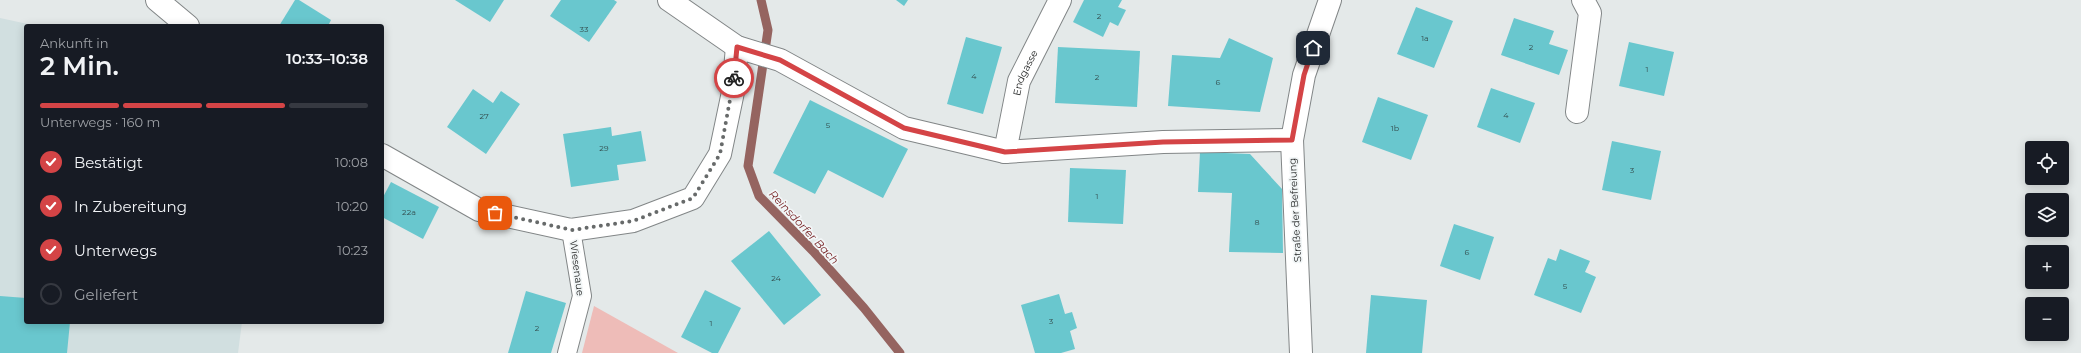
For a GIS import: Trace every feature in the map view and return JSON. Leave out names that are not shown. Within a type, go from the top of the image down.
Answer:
[{"type":"street","points":[[157,0],[186,24]]},
{"type":"street","points":[[669,0],[737,47],[780,60],[904,128],[1005,152],[1163,142],[1292,140]]},
{"type":"street","name":"Endgasse","points":[[1005,152],[1019,81],[1060,0]]},
{"type":"street","name":"Straße der Befreiung","points":[[1301,353],[1292,140],[1304,75],[1330,0]]},
{"type":"street","points":[[1577,112],[1590,13],[1583,0]]},
{"type":"street","points":[[384,156],[479,210],[572,230],[633,221],[693,198],[720,154],[733,92],[737,47]]},
{"type":"lane","name":"Wiesenaue","points":[[567,353],[582,296],[572,230]]},
{"type":"shaded area","points":[[0,18],[28,24],[24,24],[24,324],[242,324],[238,353],[0,353]]},
{"type":"shaded area","points":[[594,306],[678,353],[582,353]]},
{"type":"building","points":[[295,0],[299,0],[331,20],[329,24],[280,24]]},
{"type":"building","points":[[455,0],[504,0],[490,22]]},
{"type":"building","points":[[561,0],[614,0],[617,2],[589,42],[550,16]]},
{"type":"building","points":[[896,0],[908,0],[904,6]]},
{"type":"building","points":[[1084,0],[1122,0],[1118,7],[1126,10],[1118,26],[1110,22],[1103,37],[1073,22]]},
{"type":"building","points":[[1416,7],[1453,21],[1434,68],[1397,54]]},
{"type":"building","points":[[1514,18],[1554,31],[1549,44],[1568,50],[1559,75],[1501,55]]},
{"type":"building","points":[[966,37],[1002,47],[983,114],[947,104]]},
{"type":"building","points":[[1229,38],[1273,58],[1260,112],[1168,106],[1172,55],[1220,58]]},
{"type":"building","points":[[1629,42],[1674,52],[1664,96],[1619,86]]},
{"type":"building","points":[[1058,47],[1140,51],[1137,107],[1055,103]]},
{"type":"building","points":[[1491,88],[1535,103],[1520,143],[1477,127]]},
{"type":"building","points":[[473,89],[493,103],[501,91],[520,104],[486,154],[447,127]]},
{"type":"building","points":[[1378,97],[1428,115],[1411,160],[1362,142]]},
{"type":"building","points":[[810,100],[908,149],[883,198],[828,170],[815,194],[773,173]]},
{"type":"building","points":[[611,127],[612,136],[641,131],[646,161],[617,165],[619,180],[571,187],[563,134]]},
{"type":"building","points":[[1612,141],[1661,151],[1651,200],[1602,190]]},
{"type":"building","points":[[1200,152],[1250,154],[1282,189],[1283,253],[1229,252],[1232,193],[1198,192]]},
{"type":"building","points":[[1070,168],[1126,170],[1123,224],[1068,222]]},
{"type":"building","points":[[391,182],[439,207],[423,239],[384,218],[384,195]]},
{"type":"building","points":[[1454,224],[1494,237],[1480,280],[1440,266]]},
{"type":"building","points":[[769,231],[821,295],[784,325],[731,261]]},
{"type":"building","points":[[1560,249],[1590,261],[1585,272],[1596,277],[1581,313],[1534,295],[1548,258],[1556,261]]},
{"type":"building","points":[[705,290],[741,308],[718,353],[712,353],[681,337]]},
{"type":"building","points":[[526,291],[566,303],[551,353],[508,353]]},
{"type":"building","points":[[1059,294],[1065,314],[1072,312],[1077,328],[1070,331],[1075,349],[1061,353],[1035,353],[1021,305]]},
{"type":"building","points":[[1371,295],[1427,300],[1422,353],[1366,353]]},
{"type":"building","points":[[0,296],[24,298],[24,324],[70,324],[67,353],[0,353]]},
{"type":"waterway","name":"Reinsdorfer Bach","points":[[761,0],[768,30],[748,166],[759,196],[813,251],[864,308],[900,353]]},
{"type":"way so far","points":[[495,213],[572,230],[633,221],[693,198],[720,154],[733,92],[734,78]]},
{"type":"route","points":[[734,78],[737,47],[780,60],[904,128],[1005,152],[1163,142],[1292,140],[1304,75],[1313,48]]}]
